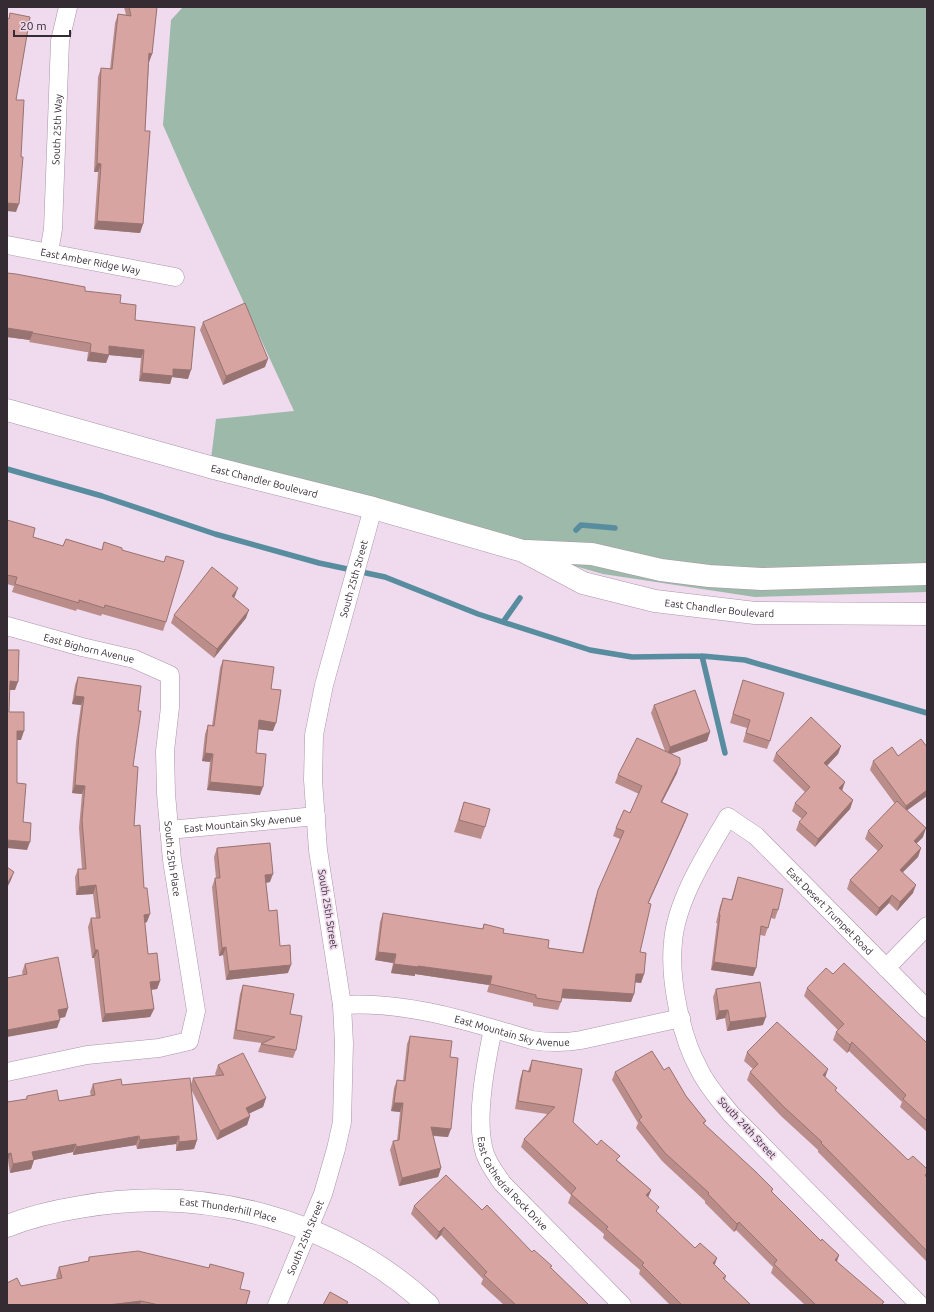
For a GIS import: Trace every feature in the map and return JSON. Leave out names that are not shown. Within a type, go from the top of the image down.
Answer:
[{"type":"main road","name":"East Chandler Boulevard","points":[[7,410],[210,466],[373,508],[523,551],[583,583],[655,601],[755,612],[927,614]]},
{"type":"main road","name":"East Chandler Boulevard","points":[[523,551],[592,554],[662,570],[709,576],[762,579],[927,574]]},
{"type":"main road","name":"East Thunderhill Place","points":[[7,1226],[38,1216],[73,1208],[125,1201],[156,1200],[200,1202],[232,1207],[265,1215],[308,1230],[359,1255],[402,1282],[428,1305]]},
{"type":"street","name":"South 25th Way","points":[[49,252],[53,229],[60,41],[68,7]]},
{"type":"street","name":"East Amber Ridge Way","points":[[7,245],[175,277]]},
{"type":"street","name":"South 25th Street","points":[[277,1305],[330,1172],[342,1122],[344,1042],[342,1005],[318,850],[313,780],[314,735],[324,685],[373,508]]},
{"type":"street","name":"East Bighorn Avenue","points":[[7,626],[82,647],[134,659],[170,675]]},
{"type":"street","name":"South 25th Place","points":[[7,1072],[87,1055],[159,1048],[188,1040],[196,1011],[188,971],[169,830],[166,751],[170,707],[170,675]]},
{"type":"street","name":"East Mountain Sky Avenue","points":[[169,830],[316,816]]},
{"type":"street","name":"East Desert Trumpet Road","points":[[728,818],[756,836],[927,1009]]},
{"type":"street","name":"South 24th Street","points":[[728,818],[696,873],[680,912],[672,941],[673,978],[681,1018],[698,1068],[713,1092],[731,1114],[920,1305]]},
{"type":"street","points":[[886,968],[927,926]]},
{"type":"street","name":"East Mountain Sky Avenue","points":[[342,1005],[369,1003],[418,1009],[532,1040],[566,1043],[681,1018]]},
{"type":"street","name":"East Cathedral Rock Drive","points":[[493,1029],[487,1060],[481,1121],[485,1154],[490,1166],[502,1183],[622,1305]]},
{"type":"green space","points":[[183,7],[927,7],[927,592],[755,597],[603,574],[373,509],[210,467],[216,419],[294,411],[163,125],[171,20]]},
{"type":"building","points":[[129,7],[157,7],[152,54],[149,53],[145,131],[150,131],[143,224],[97,221],[101,164],[97,163],[101,68],[112,69],[118,14],[131,16]]},
{"type":"building","points":[[10,13],[30,17],[16,100],[24,100],[21,157],[23,157],[19,204],[7,203],[7,18],[9,19]]},
{"type":"building","points":[[7,273],[85,287],[85,291],[121,295],[120,303],[136,305],[135,320],[195,327],[191,370],[173,369],[173,376],[142,373],[144,350],[109,346],[109,355],[90,352],[91,344],[89,343],[7,328]]},
{"type":"building","points":[[245,303],[268,359],[226,376],[203,322]]},
{"type":"building","points":[[7,520],[35,528],[33,537],[63,546],[66,539],[102,550],[104,542],[122,548],[122,550],[164,562],[166,556],[184,561],[166,622],[105,605],[104,608],[79,600],[79,603],[15,584],[17,577],[7,575]]},
{"type":"building","points":[[212,567],[238,588],[232,596],[249,610],[217,649],[174,615]]},
{"type":"building","points":[[7,650],[19,650],[18,682],[10,681],[9,712],[24,712],[24,731],[17,731],[17,783],[26,784],[23,822],[31,823],[30,842],[7,840]]},
{"type":"building","points":[[223,660],[274,667],[271,689],[281,690],[276,723],[259,720],[256,753],[266,754],[263,787],[210,782],[213,754],[205,753],[208,725],[214,726]]},
{"type":"building","points":[[78,677],[141,686],[138,711],[141,711],[133,766],[138,767],[134,826],[140,825],[144,888],[147,888],[150,914],[144,915],[148,954],[157,953],[160,981],[150,982],[154,1009],[105,1014],[98,950],[95,950],[91,918],[100,918],[96,885],[79,887],[78,869],[86,869],[82,820],[85,786],[75,785],[79,734],[84,697],[75,696]]},
{"type":"building","points":[[743,680],[784,693],[770,741],[746,733],[750,720],[733,714]]},
{"type":"building","points":[[695,690],[710,732],[670,747],[654,705]]},
{"type":"building","points":[[811,717],[841,746],[824,763],[845,782],[839,788],[853,800],[818,839],[799,822],[807,813],[795,803],[810,787],[776,753]]},
{"type":"building","points":[[637,738],[680,758],[680,764],[661,802],[688,814],[648,903],[651,904],[640,952],[646,953],[644,974],[636,974],[634,994],[563,989],[561,1002],[536,998],[536,995],[490,984],[492,976],[394,964],[396,954],[378,952],[383,913],[483,929],[484,924],[504,929],[503,933],[549,940],[548,948],[583,953],[598,890],[624,831],[616,828],[624,810],[630,813],[642,786],[618,775]]},
{"type":"building","points":[[921,739],[927,747],[927,790],[906,806],[873,761],[892,747],[898,756]]},
{"type":"building","points":[[897,801],[926,828],[914,841],[921,848],[900,870],[916,885],[900,902],[892,895],[879,908],[850,880],[883,846],[868,831]]},
{"type":"building","points":[[464,802],[490,809],[485,827],[459,820]]},
{"type":"building","points":[[270,843],[273,874],[265,875],[269,911],[277,910],[280,946],[290,945],[291,965],[229,971],[226,947],[222,948],[215,878],[220,878],[217,848]]},
{"type":"building","points":[[7,867],[14,872],[7,884]]},
{"type":"building","points":[[738,877],[783,889],[778,910],[773,909],[768,928],[761,926],[756,968],[714,962],[719,914],[723,898],[732,900]]},
{"type":"building","points":[[58,957],[68,1008],[58,1010],[60,1020],[7,1030],[7,978],[27,974],[25,964]]},
{"type":"building","points":[[844,963],[927,1043],[927,1121],[903,1099],[906,1095],[852,1042],[850,1045],[836,1032],[844,1024],[807,988],[826,968],[833,974]]},
{"type":"building","points":[[760,982],[766,1017],[730,1022],[728,1010],[719,1011],[716,989]]},
{"type":"building","points":[[243,985],[294,994],[290,1014],[302,1016],[296,1050],[261,1044],[275,1037],[236,1030]]},
{"type":"building","points":[[777,1022],[828,1069],[823,1075],[837,1088],[835,1090],[908,1160],[913,1156],[927,1169],[927,1173],[925,1175],[927,1178],[927,1251],[821,1143],[822,1142],[784,1107],[750,1072],[758,1064],[747,1052]]},
{"type":"building","points":[[410,1036],[452,1041],[450,1057],[458,1058],[451,1129],[431,1127],[441,1168],[402,1178],[393,1141],[399,1140],[403,1103],[394,1103],[397,1080],[405,1081]]},
{"type":"building","points":[[652,1051],[664,1070],[669,1067],[686,1096],[706,1121],[703,1123],[773,1189],[771,1191],[821,1241],[822,1239],[839,1255],[835,1260],[884,1302],[881,1305],[816,1305],[774,1264],[777,1260],[739,1222],[737,1224],[708,1194],[709,1193],[665,1153],[639,1120],[642,1117],[615,1072]]},
{"type":"building","points":[[243,1053],[266,1098],[246,1108],[250,1116],[220,1131],[193,1078],[224,1075],[218,1065]]},
{"type":"building","points":[[532,1060],[582,1069],[573,1122],[597,1145],[601,1140],[620,1156],[616,1160],[651,1190],[646,1195],[659,1207],[656,1211],[695,1248],[700,1243],[717,1258],[713,1263],[726,1276],[723,1278],[751,1305],[682,1305],[642,1265],[644,1263],[606,1229],[608,1227],[571,1194],[576,1188],[524,1139],[555,1107],[518,1101],[523,1070],[530,1072]]},
{"type":"building","points":[[190,1078],[197,1140],[179,1142],[179,1136],[140,1140],[139,1136],[76,1147],[76,1144],[32,1152],[34,1160],[13,1164],[11,1153],[7,1154],[7,1102],[27,1099],[27,1096],[57,1090],[59,1101],[95,1095],[93,1084],[121,1079],[122,1085]]},
{"type":"building","points":[[446,1175],[482,1210],[487,1205],[532,1252],[534,1250],[552,1266],[550,1267],[589,1305],[516,1305],[484,1275],[487,1272],[444,1227],[439,1232],[414,1206]]},
{"type":"building","points":[[138,1251],[209,1268],[210,1264],[244,1273],[240,1289],[250,1291],[246,1305],[159,1305],[141,1301],[108,1305],[7,1305],[7,1283],[17,1278],[21,1286],[62,1278],[59,1267],[89,1261],[89,1257]]},
{"type":"building","points":[[330,1292],[348,1302],[346,1305],[323,1305]]},
{"type":"waterway","points":[[7,469],[102,496],[215,534],[319,563],[385,577],[478,614],[590,650],[632,657],[702,656],[745,660],[927,713]]},
{"type":"waterway","points":[[576,530],[581,525],[615,528]]},
{"type":"waterway","points":[[503,622],[520,598]]},
{"type":"waterway","points":[[702,656],[725,753]]}]
